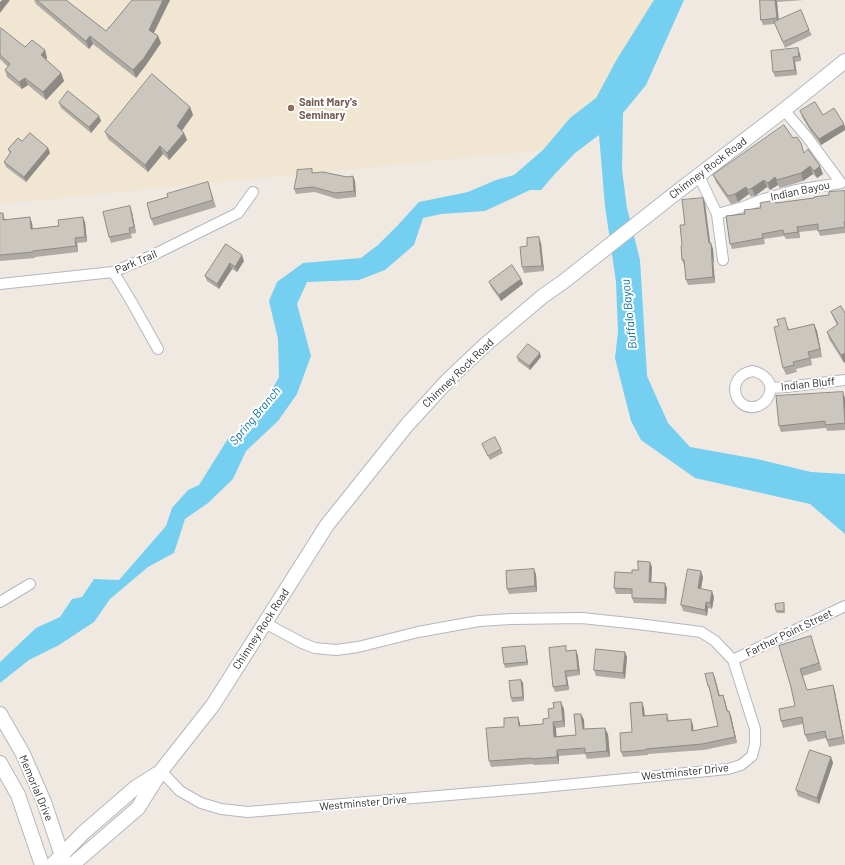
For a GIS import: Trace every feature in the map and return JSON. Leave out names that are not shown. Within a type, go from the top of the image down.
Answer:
[{"type":"main road","name":"Chimney Rock Road","points":[[72,865],[138,808],[161,771],[212,705],[327,526],[407,425],[448,380],[485,345],[543,296],[784,110],[845,61]]},
{"type":"main road","name":"Memorial Drive","points":[[1,716],[22,754],[44,802],[63,860]]},
{"type":"main road","name":"Memorial Drive","points":[[0,763],[18,794],[42,865]]},
{"type":"main road","name":"Chimney Rock Road","points":[[52,865],[63,860],[83,833],[134,788],[161,771]]},
{"type":"street","name":"Indian Bayou","points":[[717,214],[796,190],[841,183],[807,137],[784,110]]},
{"type":"street","points":[[699,176],[717,214],[723,260]]},
{"type":"street","name":"Park Trail","points":[[0,284],[113,272],[150,256],[238,213],[253,192]]},
{"type":"street","points":[[113,272],[127,292],[158,349]]},
{"type":"street","name":"Indian Bluff","points":[[771,388],[845,380]]},
{"type":"street","points":[[0,602],[30,584]]},
{"type":"street","name":"Farther Point Street","points":[[733,660],[845,606]]},
{"type":"street","name":"Westminster Drive","points":[[161,771],[180,791],[201,803],[221,809],[248,812],[533,788],[728,769],[741,765],[752,756],[755,744],[756,728],[733,660],[715,641],[701,632],[582,618],[511,619],[479,621],[418,632],[358,647],[336,650],[315,648],[302,643],[265,623]]},
{"type":"shaded area","name":"Saint Mary's Seminary","points":[[0,0],[654,0],[617,59],[596,98],[570,118],[543,150],[0,204]]},
{"type":"water","points":[[654,0],[684,0],[646,85],[623,113],[622,170],[627,208],[640,260],[647,376],[668,423],[690,447],[757,459],[811,472],[845,474],[845,534],[810,504],[695,478],[641,440],[631,421],[615,358],[618,332],[616,282],[605,206],[599,135],[575,153],[541,190],[530,190],[485,211],[441,214],[423,218],[414,245],[385,270],[359,280],[307,282],[297,304],[311,356],[297,394],[278,421],[246,451],[233,479],[208,503],[185,519],[174,553],[148,567],[110,599],[94,622],[59,645],[29,660],[0,683],[0,662],[36,628],[60,617],[72,599],[82,597],[94,579],[119,580],[166,526],[172,508],[188,490],[199,485],[229,437],[240,435],[245,423],[260,411],[279,377],[278,339],[269,301],[277,282],[303,263],[361,258],[378,245],[419,202],[468,192],[496,180],[514,175],[543,150],[570,118],[596,98],[617,59]]},
{"type":"building","points":[[37,0],[66,0],[106,31],[132,0],[163,0],[149,30],[158,36],[144,58],[133,70],[90,36],[86,41]]},
{"type":"building","points":[[760,0],[775,0],[777,18],[761,20]]},
{"type":"building","points":[[801,10],[809,30],[783,42],[774,22]]},
{"type":"building","points":[[1,28],[25,47],[32,40],[45,50],[41,55],[61,73],[43,92],[25,78],[19,82],[5,70],[10,64],[0,55]]},
{"type":"building","points":[[798,48],[799,56],[793,57],[795,70],[773,72],[771,51]]},
{"type":"building","points":[[152,74],[190,107],[177,126],[184,133],[167,153],[160,146],[145,165],[105,132]]},
{"type":"building","points":[[68,91],[99,116],[89,127],[59,103]]},
{"type":"building","points":[[815,102],[823,115],[834,108],[844,124],[819,139],[800,111]]},
{"type":"building","points":[[784,125],[793,138],[797,137],[801,143],[804,153],[808,149],[820,166],[814,171],[810,166],[801,173],[777,180],[775,177],[768,183],[764,180],[748,190],[746,187],[735,194],[728,196],[713,175]]},
{"type":"building","points":[[30,133],[48,148],[24,177],[4,162],[11,152],[8,149],[18,138],[22,141]]},
{"type":"building","points":[[312,169],[312,173],[323,172],[347,177],[353,176],[354,191],[335,193],[313,187],[294,189],[297,170]]},
{"type":"building","points":[[208,182],[213,200],[151,219],[147,203],[168,197],[167,194]]},
{"type":"building","points":[[845,191],[845,227],[818,231],[818,224],[797,227],[798,232],[784,234],[783,230],[762,234],[763,238],[730,244],[726,216],[745,214],[744,210],[761,208],[760,203],[775,200],[776,203],[814,198],[829,195],[829,192]]},
{"type":"building","points":[[703,198],[709,243],[711,243],[713,277],[686,280],[681,246],[680,225],[685,225],[682,200]]},
{"type":"building","points":[[130,206],[134,227],[129,228],[130,233],[109,237],[103,212]]},
{"type":"building","points":[[0,213],[3,213],[3,220],[30,217],[31,229],[59,226],[58,220],[83,217],[85,237],[75,238],[76,246],[0,255]]},
{"type":"building","points":[[539,237],[542,266],[522,267],[520,247],[527,246],[527,238]]},
{"type":"building","points":[[226,244],[242,255],[235,267],[230,263],[217,284],[205,276]]},
{"type":"building","points":[[512,265],[521,279],[499,295],[489,282]]},
{"type":"building","points":[[841,306],[845,313],[845,353],[841,355],[827,332],[838,324],[831,312]]},
{"type":"building","points":[[785,318],[788,330],[814,324],[820,349],[808,352],[810,358],[793,362],[794,365],[783,368],[774,327],[779,326],[777,320]]},
{"type":"building","points":[[528,344],[540,353],[529,366],[517,357]]},
{"type":"building","points":[[843,392],[845,423],[825,425],[825,421],[779,426],[776,396]]},
{"type":"building","points":[[495,437],[501,449],[488,456],[482,444]]},
{"type":"building","points":[[638,561],[650,562],[649,582],[665,583],[665,599],[632,598],[632,589],[614,588],[615,572],[632,573],[632,570],[638,570]]},
{"type":"building","points":[[534,569],[535,586],[507,589],[506,571]]},
{"type":"building","points":[[688,569],[701,571],[698,588],[712,591],[710,603],[706,602],[705,610],[681,605]]},
{"type":"building","points":[[784,603],[784,611],[776,611],[775,604]]},
{"type":"building","points":[[811,636],[819,663],[800,669],[807,690],[833,685],[843,737],[827,740],[825,731],[805,735],[802,717],[781,721],[779,709],[795,706],[779,646]]},
{"type":"building","points":[[525,646],[527,662],[504,664],[502,648]]},
{"type":"building","points":[[566,646],[566,651],[576,650],[578,670],[565,671],[567,685],[553,687],[549,648]]},
{"type":"building","points":[[596,649],[625,652],[623,673],[594,670]]},
{"type":"building","points":[[713,673],[719,696],[723,695],[727,711],[729,711],[735,737],[702,744],[621,752],[620,733],[632,732],[630,703],[642,702],[643,716],[667,714],[667,721],[691,719],[692,731],[718,726],[705,674]]},
{"type":"building","points":[[521,680],[523,697],[511,698],[509,681]]},
{"type":"building","points":[[561,702],[563,721],[553,722],[554,737],[576,735],[574,714],[581,714],[583,729],[605,728],[607,751],[585,753],[585,748],[557,750],[557,757],[489,761],[486,728],[504,727],[504,718],[518,717],[519,726],[543,724],[543,719],[549,718],[548,709],[554,708],[553,703]]},
{"type":"building","points":[[810,750],[831,757],[817,798],[796,790]]},
{"type":"place","name":"Saint Mary's Seminary","points":[[291,108]]},
{"type":"water label","name":"Buffalo Bayou","points":[[629,314]]},
{"type":"water label","name":"Spring Branch","points":[[255,416]]}]
